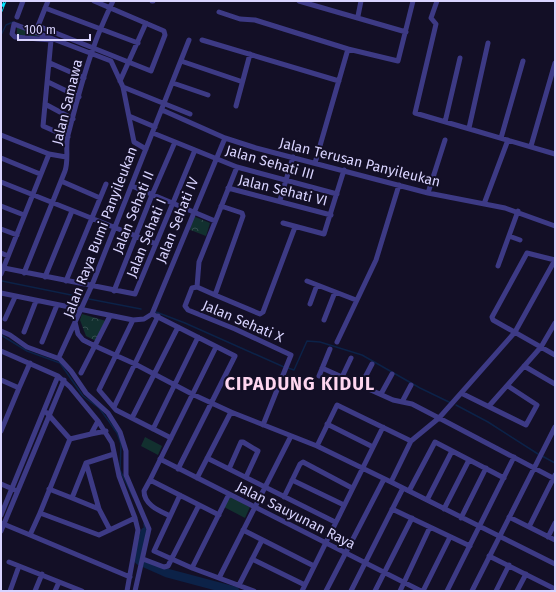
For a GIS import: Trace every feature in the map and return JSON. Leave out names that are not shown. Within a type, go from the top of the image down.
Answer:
[{"type":"street","points":[[17,17],[24,1]]},
{"type":"street","points":[[48,1],[38,26],[92,51],[111,62],[122,84],[134,142],[146,149]]},
{"type":"street","points":[[51,40],[15,37],[12,34],[14,24],[51,40],[92,51],[149,72],[152,69],[165,33],[146,23],[94,1]]},
{"type":"street","name":"Jalan Samawa","points":[[24,273],[53,203],[67,164],[66,157],[68,137],[84,78],[92,51],[113,1]]},
{"type":"street","points":[[299,1],[406,32]]},
{"type":"street","points":[[358,16],[361,1]]},
{"type":"street","points":[[219,12],[240,19],[255,20],[348,49],[396,61],[399,59],[413,1]]},
{"type":"street","points":[[437,1],[431,18],[436,24],[414,113],[555,154]]},
{"type":"street","points":[[45,8],[138,42]]},
{"type":"street","points":[[122,84],[146,23]]},
{"type":"street","points":[[51,40],[44,126],[68,137]]},
{"type":"street","name":"Jalan Raya Bumi Panyileukan","points":[[83,340],[78,334],[75,322],[92,285],[189,40]]},
{"type":"street","points":[[202,40],[339,81]]},
{"type":"street","points":[[469,128],[488,43]]},
{"type":"street","points":[[315,163],[348,49]]},
{"type":"street","points":[[236,106],[250,54]]},
{"type":"street","points":[[444,122],[460,58]]},
{"type":"street","points":[[181,61],[240,81]]},
{"type":"street","points":[[501,138],[522,61]]},
{"type":"street","points":[[50,63],[84,78]]},
{"type":"street","points":[[531,146],[555,63]]},
{"type":"street","points":[[48,82],[79,97]]},
{"type":"street","points":[[173,83],[208,95]]},
{"type":"street","points":[[122,84],[164,105],[190,114]]},
{"type":"street","points":[[45,104],[73,119]]},
{"type":"street","name":"Jalan Terusan Panyileukan","points":[[162,110],[224,139],[428,193],[518,212],[555,226]]},
{"type":"street","points":[[129,116],[155,127]]},
{"type":"street","name":"Jalan Sehati III","points":[[153,133],[237,167],[337,194]]},
{"type":"street","points":[[1,135],[49,154],[66,157]]},
{"type":"street","name":"Jalan Sehati IV","points":[[153,312],[224,139]]},
{"type":"street","points":[[428,193],[445,140]]},
{"type":"street","points":[[484,204],[508,140]]},
{"type":"street","name":"Jalan Sehati II","points":[[114,291],[152,195],[175,142]]},
{"type":"street","name":"Jalan Sehati I","points":[[4,268],[66,282],[92,285],[114,291],[135,294],[195,150]]},
{"type":"street","name":"Jalan Samawa","points":[[1,274],[49,154]]},
{"type":"street","points":[[280,200],[293,157]]},
{"type":"street","points":[[1,158],[40,174]]},
{"type":"street","points":[[237,167],[198,262],[197,286],[214,295],[262,314],[294,226]]},
{"type":"street","points":[[283,223],[324,234],[344,170]]},
{"type":"street","points":[[61,181],[101,197]]},
{"type":"street","points":[[1,182],[156,244]]},
{"type":"street","points":[[66,282],[106,184]]},
{"type":"street","points":[[337,342],[376,260],[399,185]]},
{"type":"street","points":[[132,186],[214,221]]},
{"type":"street","name":"Jalan Sehati VI","points":[[228,188],[280,200],[331,215]]},
{"type":"street","points":[[1,206],[24,215]]},
{"type":"street","points":[[214,295],[243,216],[242,213],[221,206]]},
{"type":"street","points":[[45,277],[72,211]]},
{"type":"street","points":[[498,266],[518,212]]},
{"type":"street","points":[[1,229],[17,235]]},
{"type":"street","points":[[509,236],[520,240]]},
{"type":"street","points":[[1,253],[8,255]]},
{"type":"street","points":[[391,482],[411,441],[440,418],[463,394],[514,332],[555,260],[528,253],[526,254],[492,318],[514,332],[555,354]]},
{"type":"street","points":[[307,281],[356,300]]},
{"type":"street","points":[[310,304],[317,285]]},
{"type":"street","name":"Jalan Sehati X","points":[[197,286],[192,288],[185,306],[188,310],[235,329],[291,355],[262,424]]},
{"type":"street","points":[[324,320],[335,292]]},
{"type":"street","points":[[1,293],[57,306],[133,320],[144,319],[153,312],[178,327],[235,356],[178,468]]},
{"type":"street","points":[[5,319],[15,297]]},
{"type":"street","points":[[24,332],[36,301]]},
{"type":"street","points":[[42,342],[57,306]]},
{"type":"street","points":[[81,372],[110,316]]},
{"type":"street","points":[[114,407],[158,316]]},
{"type":"street","points":[[133,320],[99,390],[114,407],[171,438]]},
{"type":"street","points":[[60,355],[75,322]]},
{"type":"street","points":[[489,406],[541,347],[555,324]]},
{"type":"street","points":[[132,418],[178,327]]},
{"type":"street","points":[[1,332],[10,335],[27,346],[60,359],[71,371],[83,390],[108,413],[115,423],[125,445],[126,475],[148,524],[149,534],[135,591]]},
{"type":"street","points":[[70,334],[135,364],[192,394],[231,412],[317,446],[555,564]]},
{"type":"street","points":[[153,429],[173,384],[198,337]]},
{"type":"street","points":[[170,516],[150,504],[146,499],[144,491],[216,347]]},
{"type":"street","points":[[319,376],[330,349]]},
{"type":"street","points":[[1,351],[30,363],[64,380],[106,430],[112,443],[124,495],[135,518],[138,530],[127,591]]},
{"type":"street","points":[[342,376],[352,358]]},
{"type":"street","points":[[1,431],[30,363]]},
{"type":"street","points":[[361,385],[372,364]]},
{"type":"street","points":[[524,366],[555,384]]},
{"type":"street","points":[[322,368],[381,394],[412,404],[554,478],[529,527]]},
{"type":"street","points":[[381,394],[392,374]]},
{"type":"street","points":[[1,515],[14,489],[46,413],[58,376]]},
{"type":"street","points":[[1,380],[19,388]]},
{"type":"street","points":[[46,413],[64,380]]},
{"type":"street","points":[[402,402],[411,384]]},
{"type":"street","points":[[463,394],[524,425],[528,424],[537,405],[508,386]]},
{"type":"street","points":[[317,446],[337,405],[411,441]]},
{"type":"street","points":[[197,478],[231,412]]},
{"type":"street","points":[[46,413],[70,439]]},
{"type":"street","points":[[91,434],[98,421]]},
{"type":"street","points":[[327,424],[373,447]]},
{"type":"street","points":[[472,591],[533,467],[555,427]]},
{"type":"street","points":[[302,591],[383,428]]},
{"type":"street","points":[[70,439],[106,430]]},
{"type":"street","points":[[219,578],[291,436]]},
{"type":"street","points":[[30,535],[70,439]]},
{"type":"street","points":[[228,469],[241,442],[243,442],[258,450],[246,477]]},
{"type":"street","points":[[410,491],[434,442],[504,478]]},
{"type":"street","points":[[427,500],[452,451]]},
{"type":"street","points":[[86,463],[114,454]]},
{"type":"street","points":[[447,591],[514,457]]},
{"type":"street","points":[[207,458],[335,522]]},
{"type":"street","name":"Jalan Sauyunan Raya","points":[[160,459],[422,591]]},
{"type":"street","points":[[444,509],[469,460]]},
{"type":"street","points":[[284,497],[300,464],[303,462],[352,488]]},
{"type":"street","points":[[72,498],[86,463]]},
{"type":"street","points":[[86,463],[99,509],[110,530]]},
{"type":"street","points":[[461,518],[486,468]]},
{"type":"street","points":[[326,591],[384,479]]},
{"type":"street","points":[[150,480],[219,515]]},
{"type":"street","points":[[292,480],[344,505]]},
{"type":"street","points":[[1,484],[14,489]]},
{"type":"street","points":[[351,591],[403,488]]},
{"type":"street","points":[[1,531],[14,489]]},
{"type":"street","points":[[50,490],[99,509]]},
{"type":"street","points":[[192,568],[229,494]]},
{"type":"street","points":[[180,495],[153,550],[172,560],[254,591]]},
{"type":"street","points":[[143,562],[166,567],[172,560],[199,505]]},
{"type":"street","points":[[392,509],[470,546]]},
{"type":"street","points":[[40,513],[96,535],[135,518]]},
{"type":"street","points":[[509,517],[555,540]]},
{"type":"street","points":[[375,591],[412,518]]},
{"type":"street","points":[[548,537],[555,523]]},
{"type":"street","points":[[2,524],[130,577]]},
{"type":"street","points":[[400,591],[430,527]]},
{"type":"street","points":[[243,530],[314,566]]},
{"type":"street","points":[[422,591],[450,537]]},
{"type":"street","points":[[239,585],[262,540]]},
{"type":"street","points":[[489,556],[555,589]]},
{"type":"street","points":[[252,559],[305,585]]},
{"type":"street","points":[[9,562],[42,574],[78,590]]},
{"type":"street","points":[[496,591],[509,565]]},
{"type":"street","points":[[10,591],[20,566]]},
{"type":"street","points":[[35,591],[42,574]]},
{"type":"street","points":[[517,591],[526,574]]},
{"type":"street","points":[[55,591],[59,582]]},
{"type":"green space","points":[[17,25],[45,37],[17,35]]},
{"type":"green space","points":[[193,216],[210,223],[206,236],[188,229]]},
{"type":"green space","points":[[82,314],[106,321],[96,341],[86,336],[80,320]]},
{"type":"green space","points":[[145,437],[162,446],[158,455],[141,446]]},
{"type":"green space","points":[[229,496],[250,507],[245,518],[224,507]]},
{"type":"waterway","points":[[1,35],[6,25],[13,22]]},
{"type":"waterway","points":[[2,281],[81,297]]},
{"type":"waterway","points":[[89,299],[141,309]]},
{"type":"waterway","points":[[156,312],[185,323],[284,367]]},
{"type":"waterway","points":[[1,335],[27,351],[60,363],[83,396],[99,408],[117,433],[121,444],[120,470],[133,497]]},
{"type":"waterway","points":[[288,368],[294,370],[307,341],[320,342],[362,355],[420,388],[451,403]]},
{"type":"waterway","points":[[456,405],[488,422],[538,454]]},
{"type":"waterway","points":[[542,456],[555,463]]},
{"type":"waterway","points":[[144,524],[145,532]]},
{"type":"waterway","points":[[145,532],[138,559],[140,561],[167,573],[235,591]]},
{"type":"railway","points":[[1,11],[5,1]]},
{"type":"district","name":"CIPADUNG KIDUL","points":[[300,384]]}]
